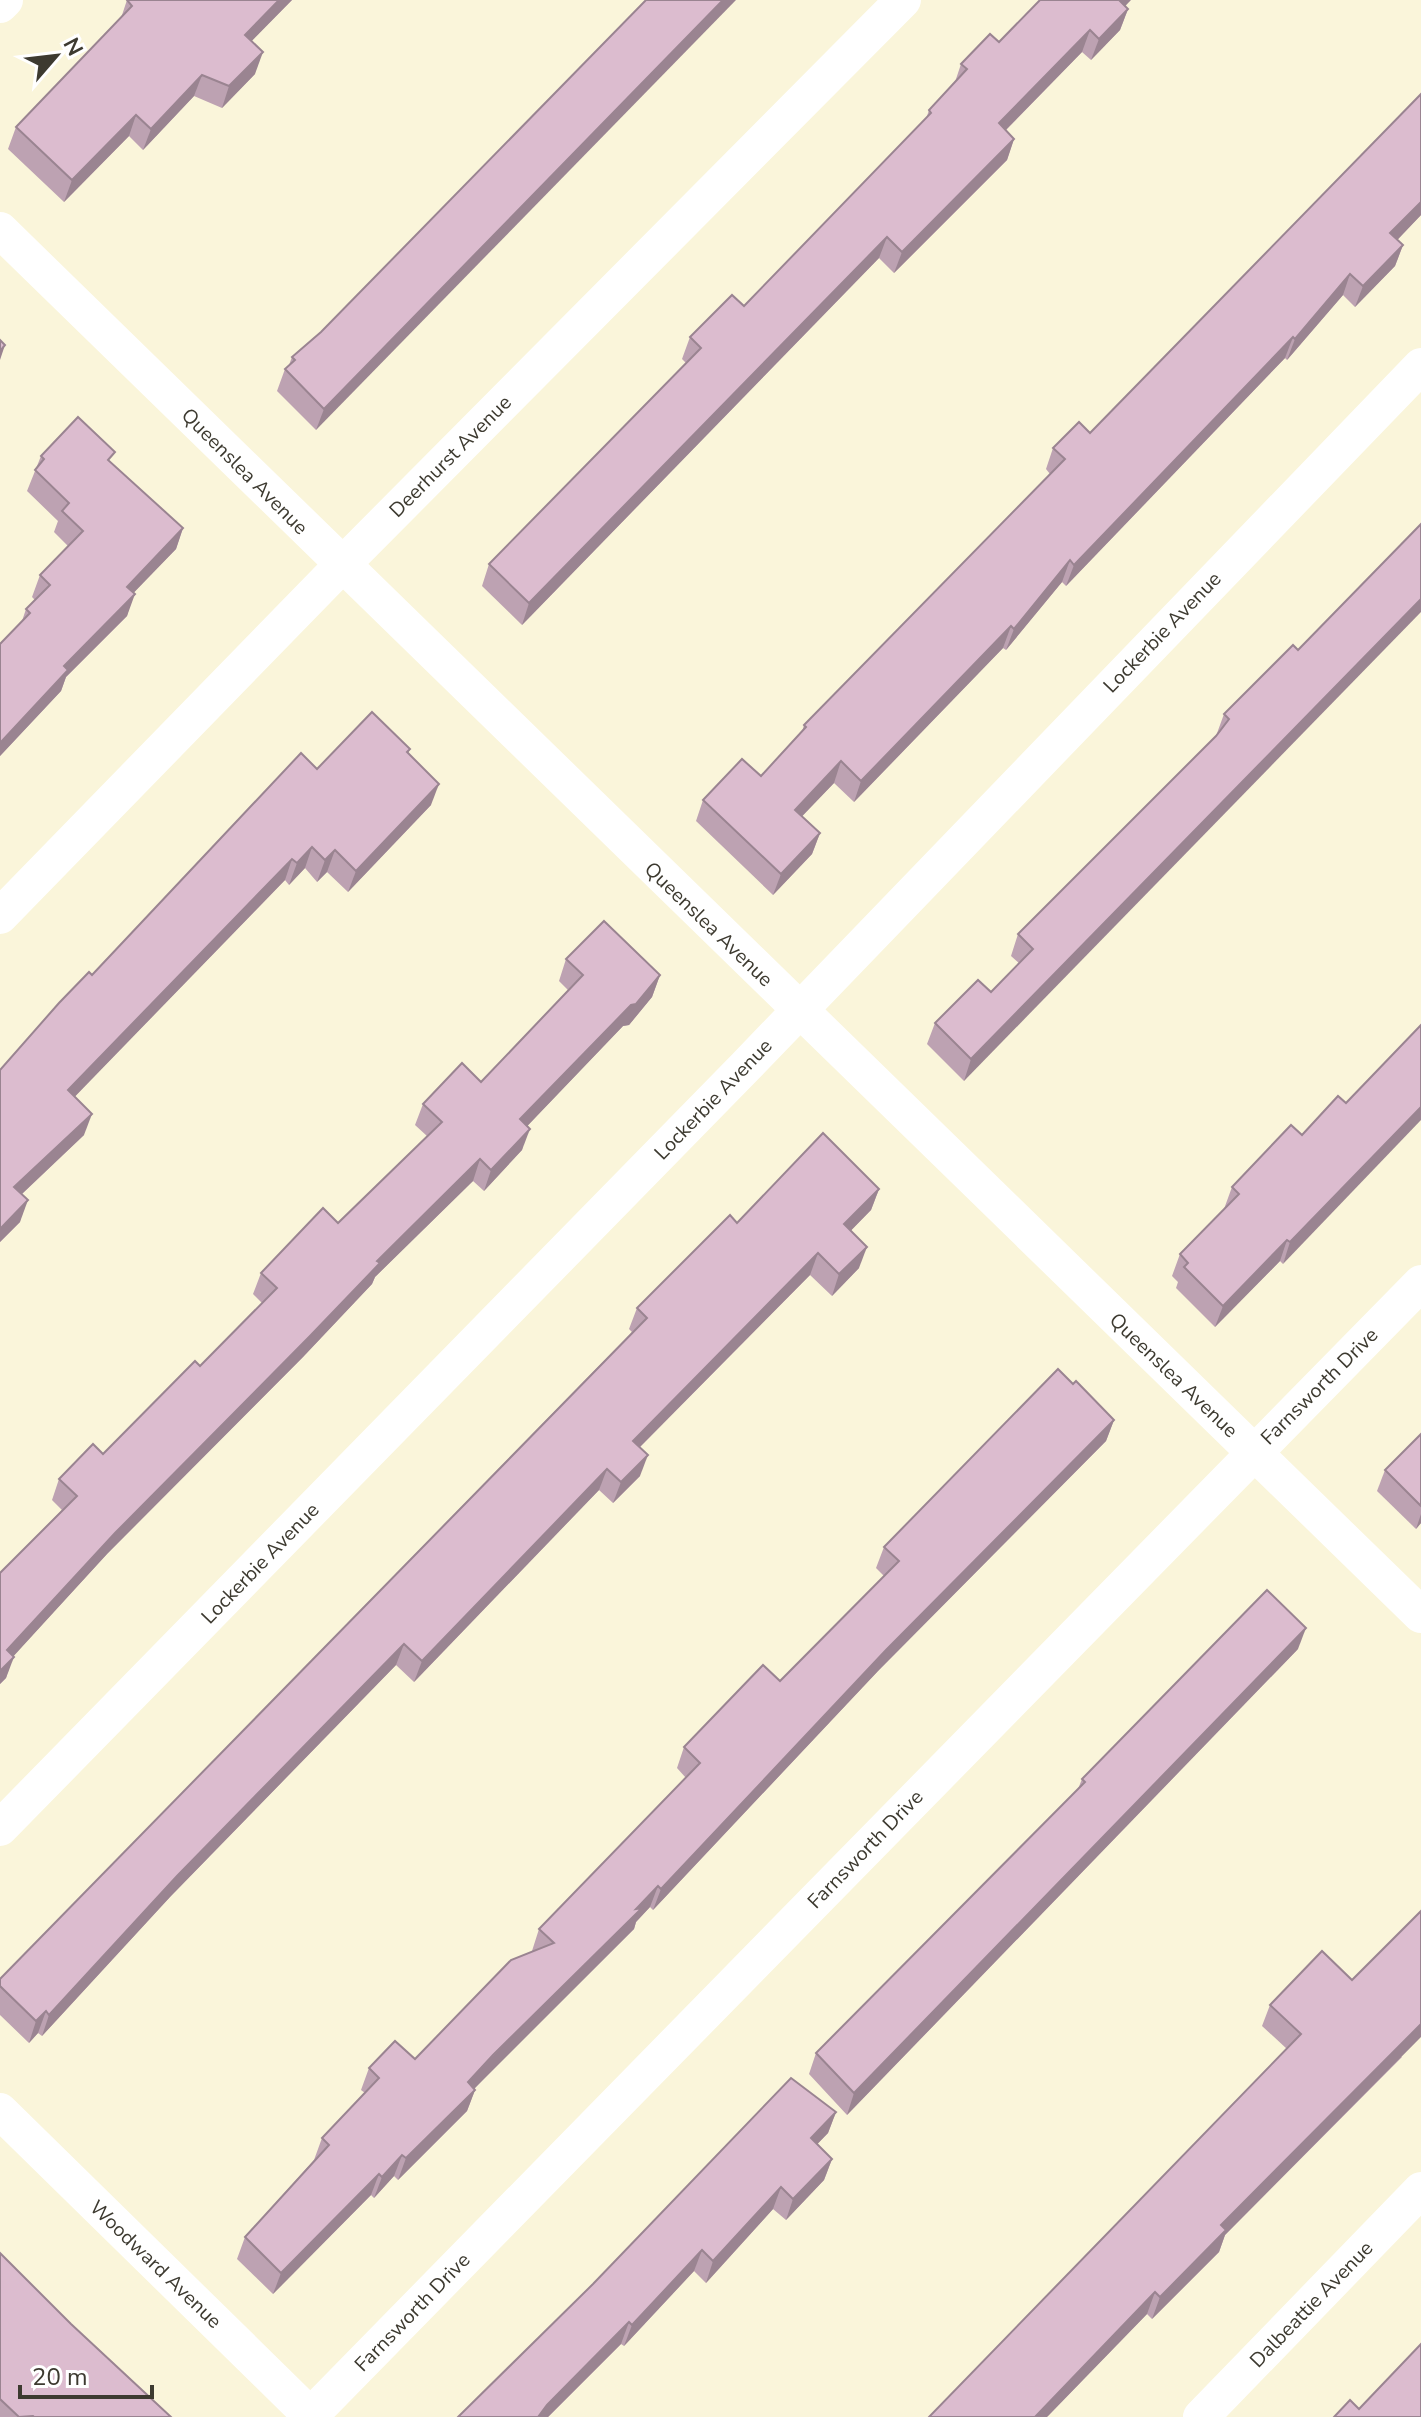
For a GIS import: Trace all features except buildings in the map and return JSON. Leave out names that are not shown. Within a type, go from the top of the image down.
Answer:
[{"type":"street","points":[[0,5],[5,0]]},
{"type":"street","name":"Deerhurst Avenue","points":[[0,916],[341,566],[903,0]]},
{"type":"street","name":"Queenslea Avenue","points":[[0,230],[341,566],[1421,1615]]},
{"type":"street","name":"Lockerbie Avenue","points":[[0,1828],[1421,366]]},
{"type":"street","name":"Farnsworth Drive","points":[[312,2416],[1421,1283]]},
{"type":"street","name":"Woodward Avenue","points":[[0,2111],[312,2416]]},
{"type":"street","name":"Dalbeattie Avenue","points":[[1201,2417],[1421,2190]]}]
